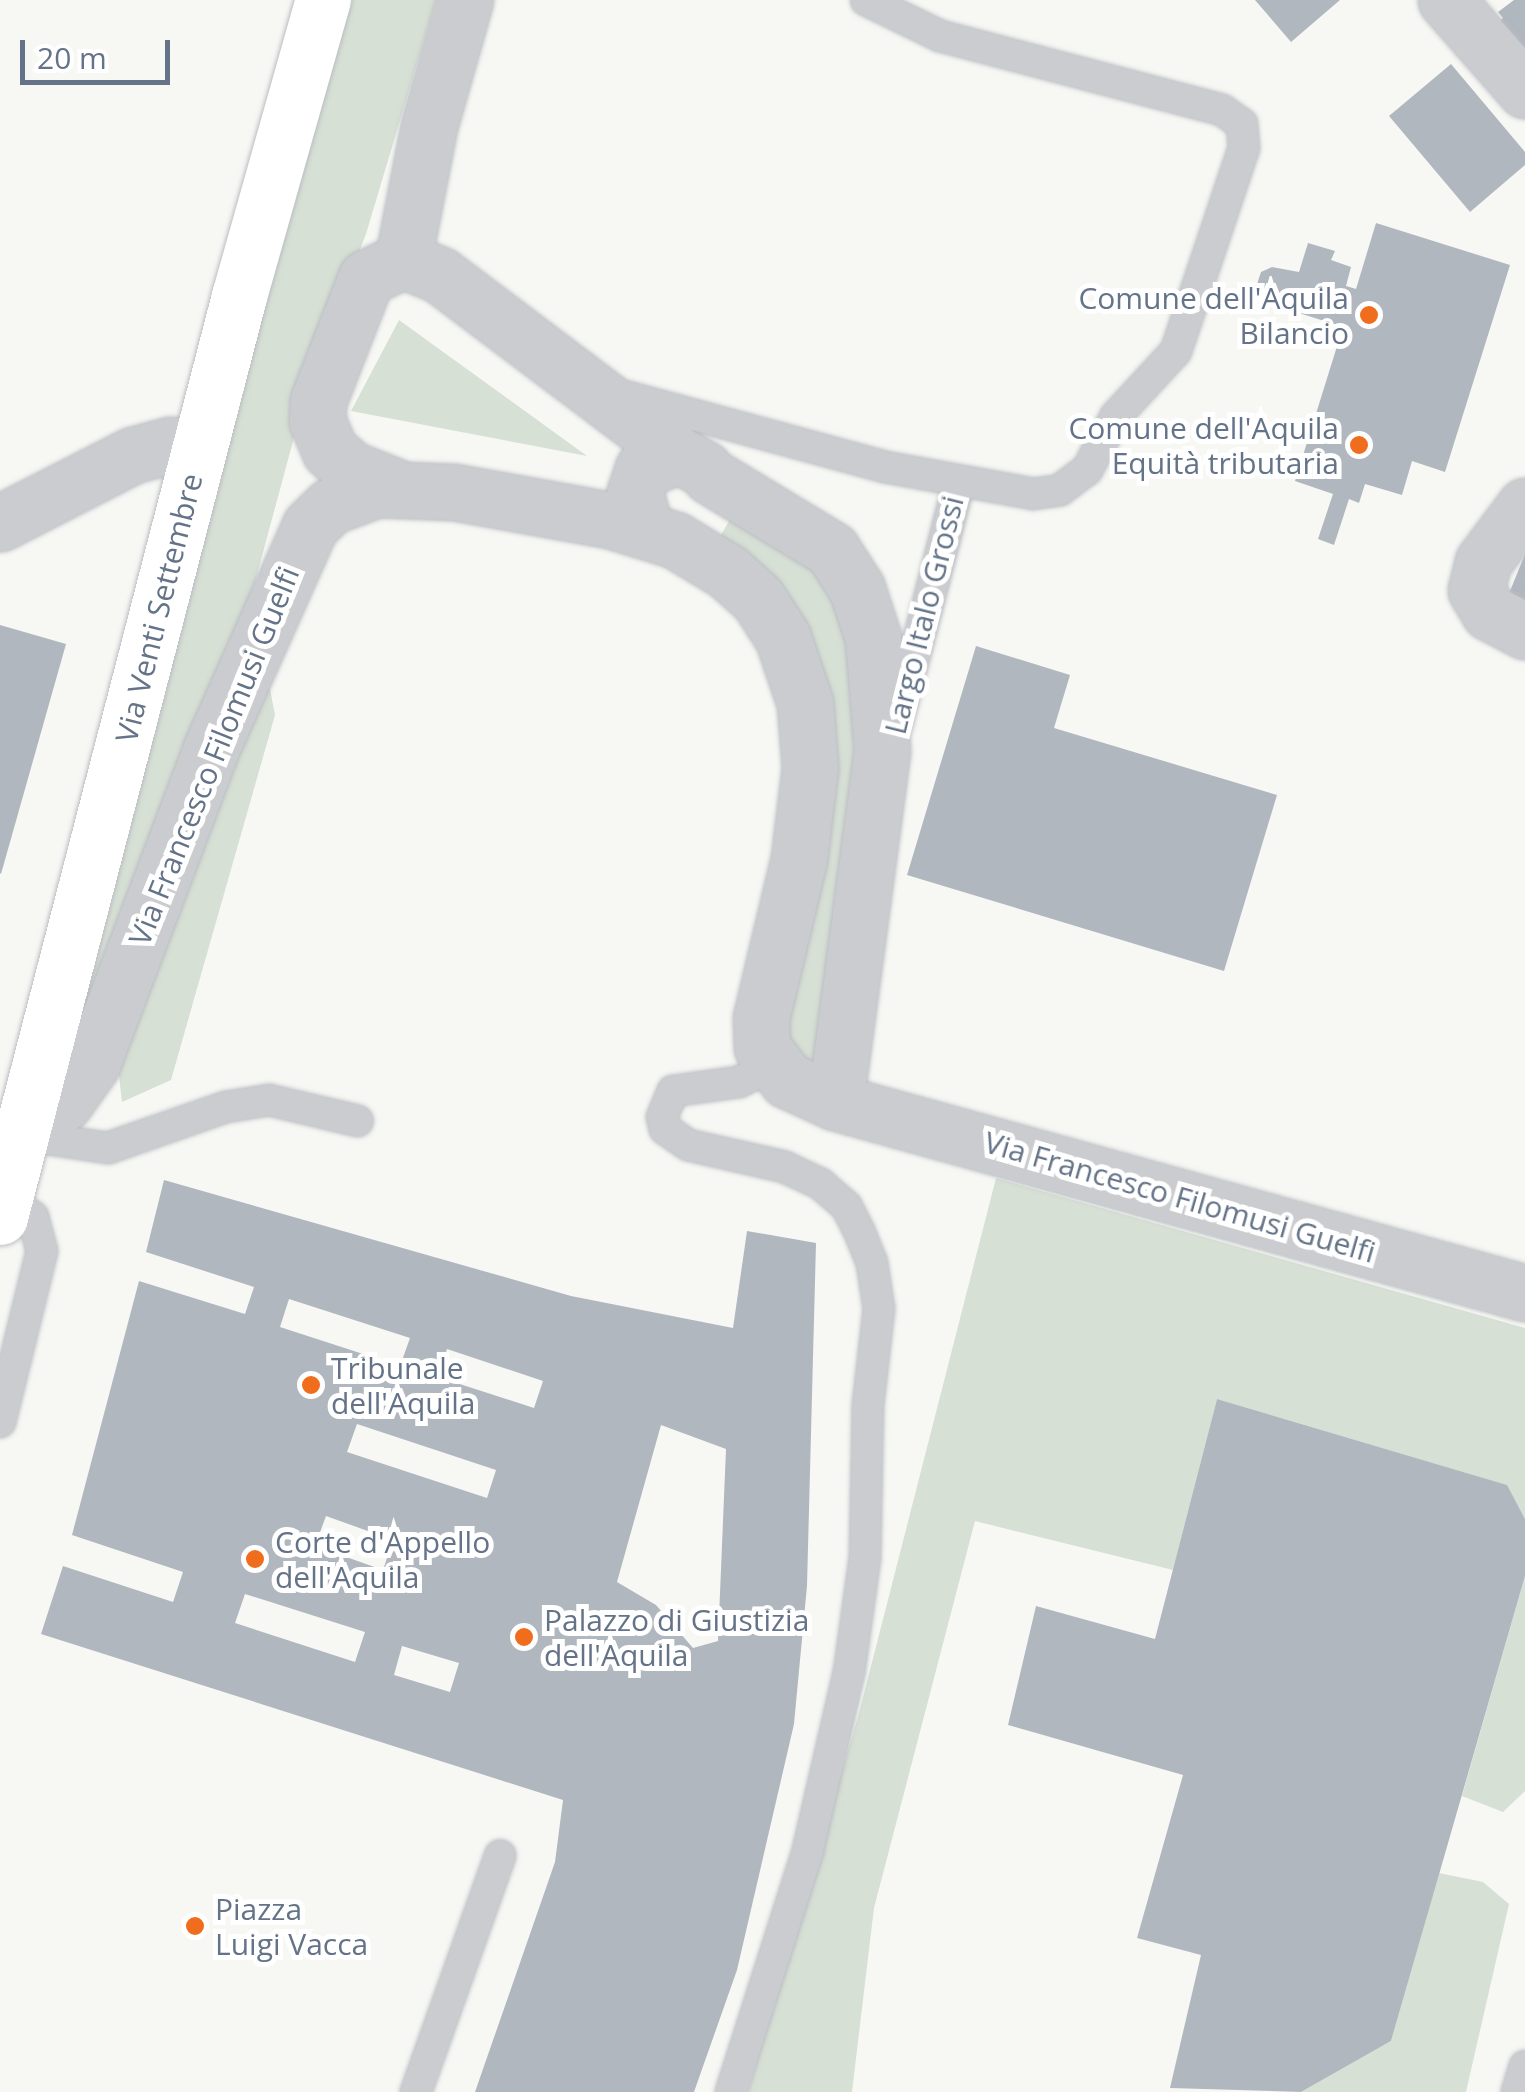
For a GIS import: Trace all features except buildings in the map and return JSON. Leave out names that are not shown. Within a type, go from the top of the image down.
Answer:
[{"type":"main road","name":"Via Venti Settembre","points":[[2,1207],[200,448],[323,0]]},
{"type":"street","points":[[396,487],[351,469],[330,450],[317,421],[318,402],[366,278],[403,260],[430,126],[466,0]]},
{"type":"street","points":[[1446,0],[1525,90]]},
{"type":"street","name":"Largo Italo Grossi","points":[[403,260],[440,275],[582,385],[704,456]]},
{"type":"street","points":[[0,523],[132,455],[171,445],[200,448]]},
{"type":"street","points":[[661,535],[709,514],[704,456]]},
{"type":"street","points":[[704,456],[808,530],[848,569],[873,638],[882,703],[876,806],[835,1102]]},
{"type":"street","name":"Via Francesco Filomusi Guelfi","points":[[24,1125],[66,1102],[92,1064],[210,752],[299,545],[331,506],[396,487],[454,492],[661,535],[758,600],[782,638],[805,703],[807,815],[760,1018],[762,1047],[772,1066],[803,1090],[1525,1293]]},
{"type":"street","points":[[1525,506],[1483,562],[1476,590],[1489,612],[1525,631]]},
{"type":"lane","points":[[866,0],[940,36],[1222,110],[1242,124],[1244,148],[1190,324],[1156,376],[1116,416],[1078,479],[1033,494],[959,483]]},
{"type":"lane","name":"Largo Italo Grossi","points":[[704,456],[959,483],[876,806]]},
{"type":"lane","points":[[731,2092],[808,1850],[849,1673],[865,1558],[868,1405],[878,1309],[859,1231],[846,1206],[821,1184],[785,1167],[688,1146],[665,1129],[662,1117],[673,1091],[739,1082],[772,1066]]},
{"type":"lane","points":[[24,1125],[108,1148],[226,1108],[269,1100],[358,1120]]},
{"type":"lane","points":[[0,1422],[42,1266],[33,1217],[2,1207]]},
{"type":"lane","points":[[416,2092],[500,1856]]},
{"type":"lane","points":[[1517,2092],[1525,2066]]},
{"type":"shaded area","points":[[352,0],[436,0],[366,234],[309,382],[255,582],[64,1085],[272,274]]},
{"type":"shaded area","points":[[399,320],[587,456],[351,411]]},
{"type":"shaded area","points":[[731,518],[830,580],[862,695],[814,1062],[773,1051],[819,748],[719,538]]},
{"type":"shaded area","points":[[266,668],[275,715],[171,1080],[122,1102],[117,1058]]},
{"type":"shaded area","points":[[996,1178],[1525,1328],[1525,1519],[1506,1485],[1217,1399],[1173,1570],[975,1521],[874,1908],[852,2092],[748,2092],[859,1713]]},
{"type":"shaded area","points":[[1525,1576],[1525,1791],[1503,1812],[1462,1796]]},
{"type":"shaded area","points":[[1439,1873],[1483,1882],[1509,1904],[1466,2092],[1301,2092],[1391,2041]]},
{"type":"place","name":"Comune dell'Aquila Bilancio","points":[[1369,315]]},
{"type":"place","name":"Comune dell'Aquila Equità tributaria","points":[[1359,445]]},
{"type":"place","name":"Tribunale dell'Aquila","points":[[311,1385]]},
{"type":"place","name":"Corte d'Appello dell'Aquila","points":[[255,1559]]},
{"type":"place","name":"Palazzo di Giustizia dell'Aquila","points":[[524,1637]]},
{"type":"place","name":"Piazza Luigi Vacca","points":[[195,1926]]}]
